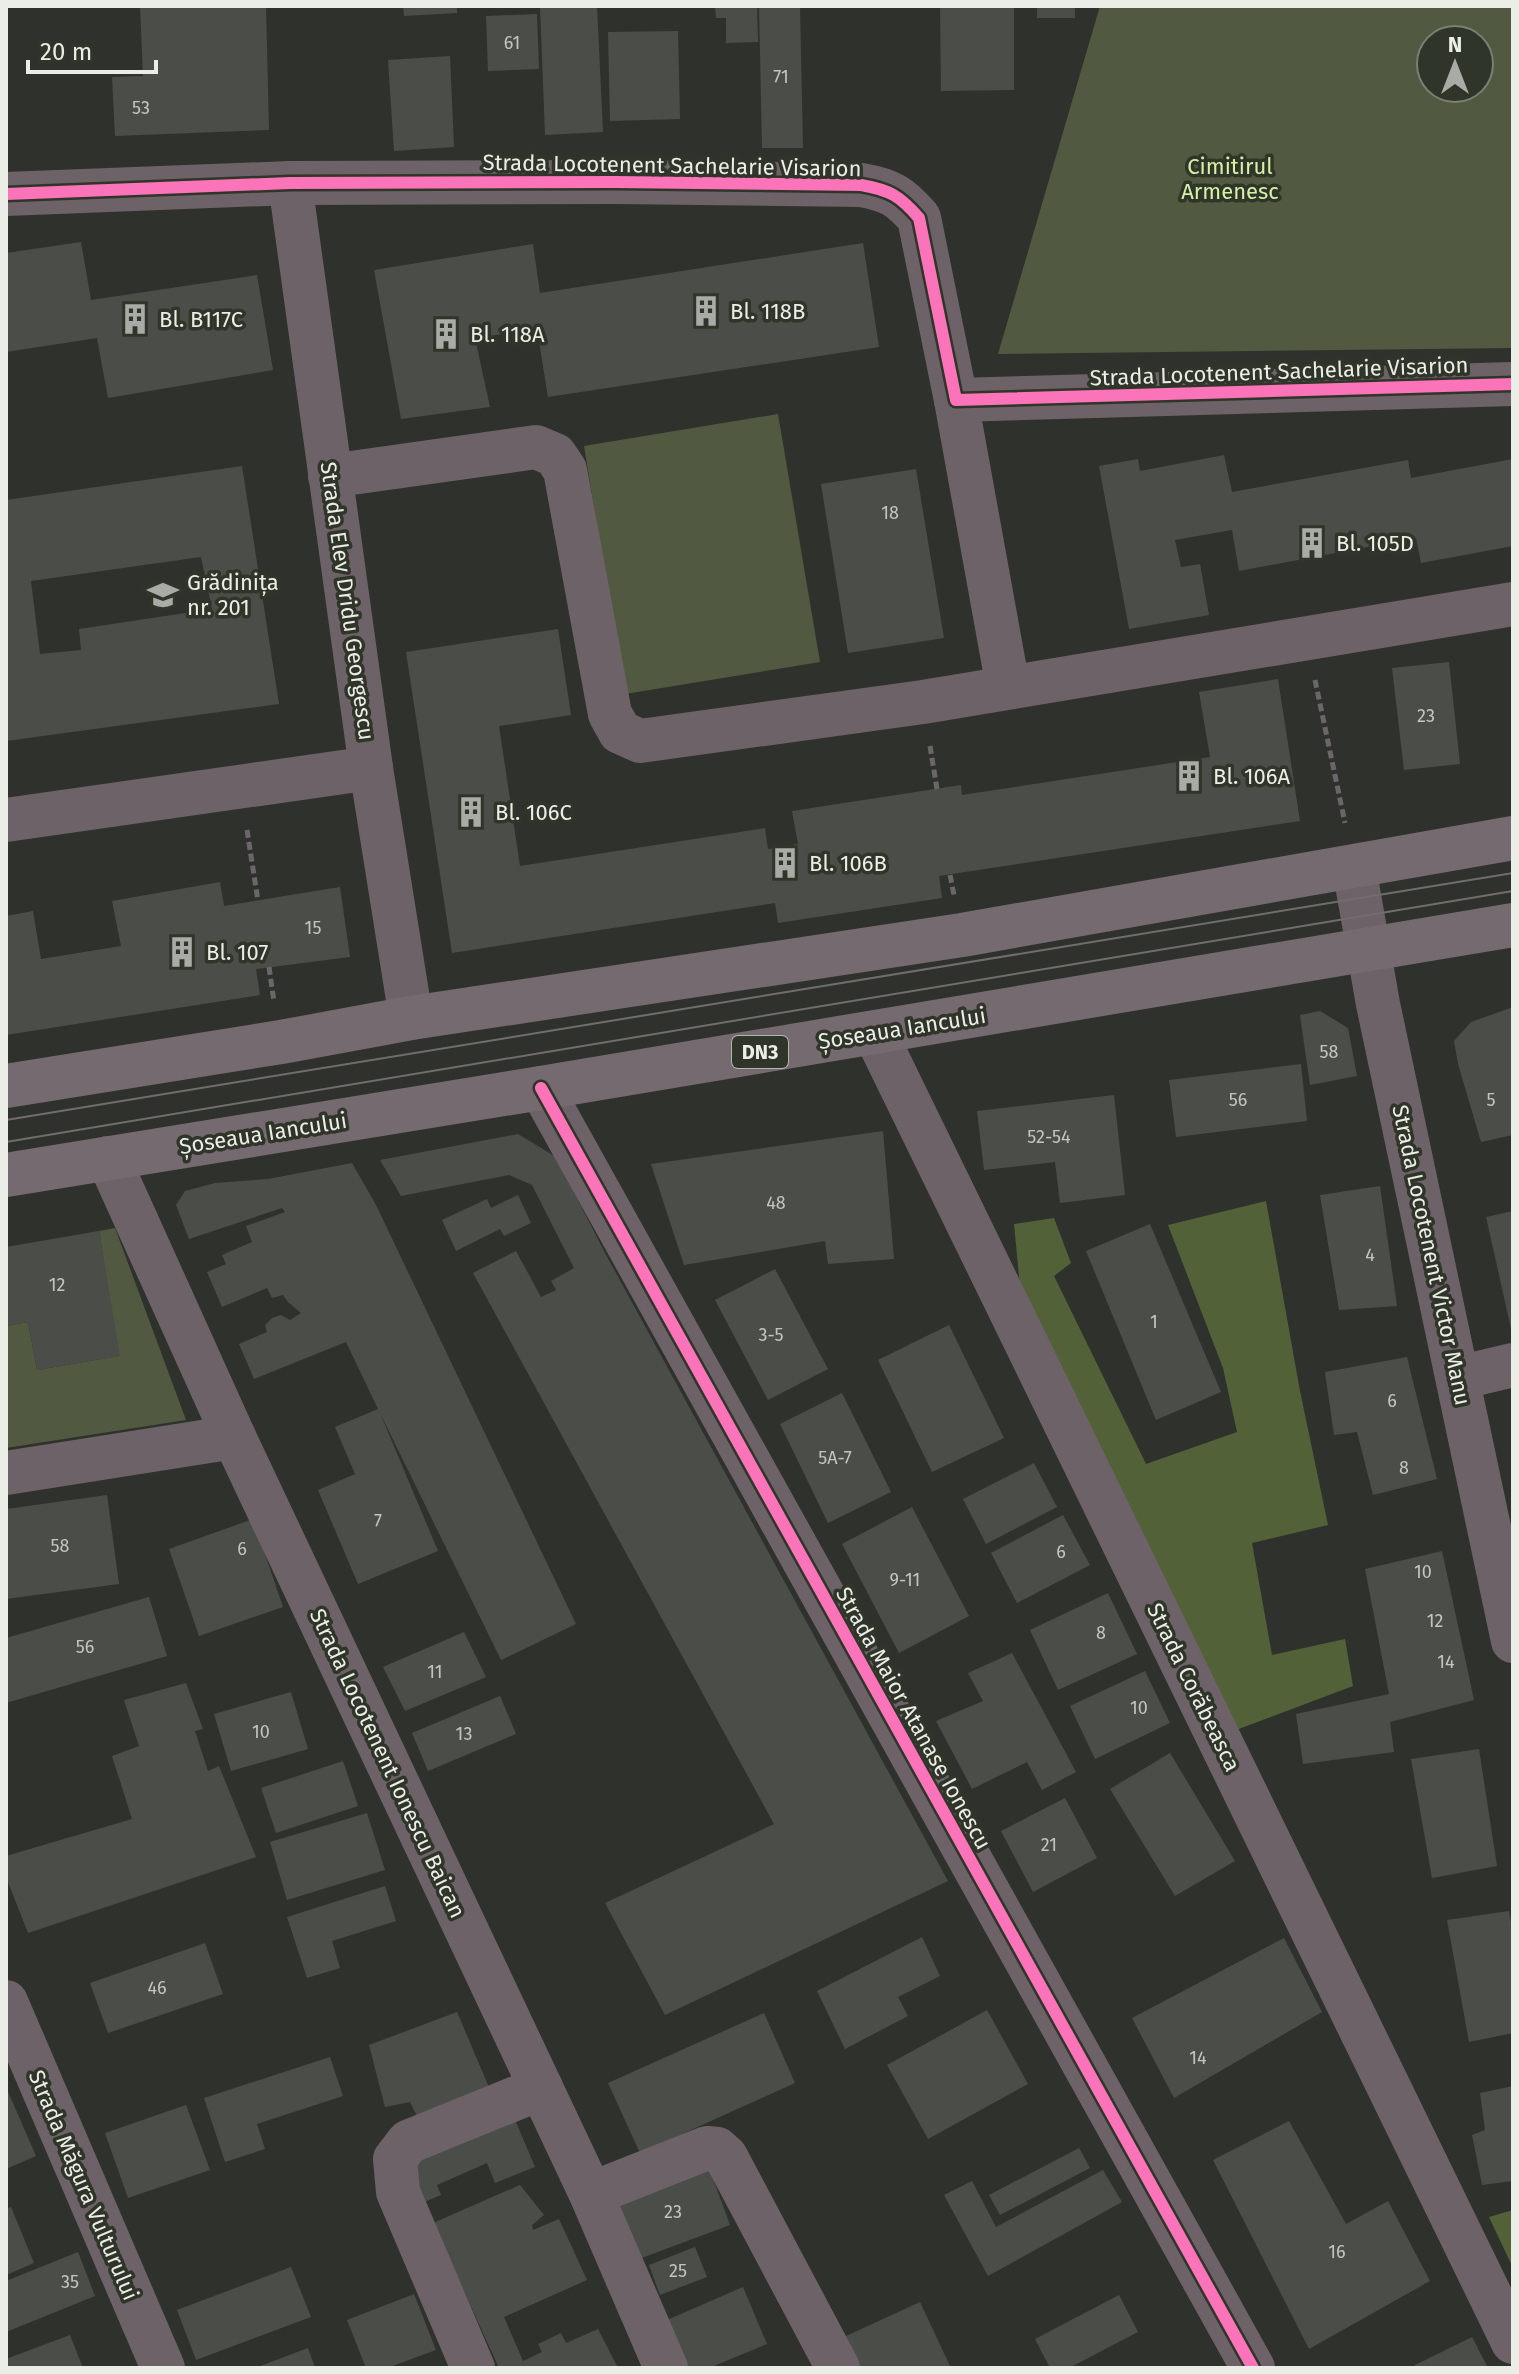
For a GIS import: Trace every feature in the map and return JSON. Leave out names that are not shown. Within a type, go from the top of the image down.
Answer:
[{"type":"main road","points":[[6,1086],[411,1018],[962,935],[1513,838]]},
{"type":"main road","name":"Șoseaua Iancului","points":[[6,1175],[1513,925]]},
{"type":"street","name":"Strada Locotenent Sachelarie Visarion","points":[[6,194],[290,183],[861,185],[882,188],[902,198],[919,218],[956,400],[1513,384]]},
{"type":"street","name":"Strada Elev Dridu Georgescu","points":[[290,183],[371,768],[411,1018]]},
{"type":"street","points":[[956,400],[1008,687]]},
{"type":"street","points":[[330,476],[536,447],[555,455],[565,470],[610,714],[620,732],[640,741],[923,702],[1513,604]]},
{"type":"street","points":[[6,820],[371,768]]},
{"type":"street","name":"Strada Locotenent Victor Manu","points":[[1354,867],[1368,951],[1513,1641]]},
{"type":"street","name":"Strada Corăbeasca","points":[[875,1033],[1513,2342]]},
{"type":"street","name":"Strada Maior Atanase Ionescu","points":[[541,1088],[1253,2368]]},
{"type":"street","name":"Strada Locotenent Ionescu Baican","points":[[108,1158],[234,1437],[591,2194],[666,2368]]},
{"type":"street","points":[[1458,1378],[1513,1365]]},
{"type":"street","points":[[6,1473],[234,1437]]},
{"type":"street","name":"Strada Măgura Vulturului","points":[[6,2002],[163,2368]]},
{"type":"street","points":[[473,2368],[398,2192],[395,2159],[408,2142],[541,2088]]},
{"type":"street","points":[[591,2194],[707,2148],[717,2149],[726,2157],[838,2368]]},
{"type":"path","points":[[1306,637],[1354,867]]},
{"type":"path","points":[[241,788],[258,901]]},
{"type":"green space","name":"Cimitirul Armenesc","points":[[1100,6],[1513,6],[1513,348],[998,354]]},
{"type":"green space","points":[[778,414],[820,662],[625,694],[584,446]]},
{"type":"green space","points":[[1266,1201],[1328,1525],[1252,1543],[1272,1655],[1345,1639],[1353,1686],[1236,1730],[1021,1297],[1014,1224],[1054,1218],[1071,1263],[1054,1276],[1146,1464],[1237,1432],[1223,1368],[1168,1225]]},
{"type":"green space","points":[[115,1228],[186,1420],[6,1448],[6,1326],[28,1322],[37,1370],[119,1356],[99,1231]]},
{"type":"green space","points":[[1513,2210],[1513,2268],[1489,2217]]},
{"type":"building","points":[[140,6],[266,6],[269,130],[115,136],[112,77],[143,76]]},
{"type":"building","points":[[403,6],[457,6],[457,13],[404,16]]},
{"type":"building","points":[[540,6],[597,6],[603,132],[545,135]]},
{"type":"building","points":[[715,6],[757,6],[758,42],[726,43],[726,18],[716,18]]},
{"type":"building","points":[[759,6],[800,6],[803,148],[762,148]]},
{"type":"building","points":[[940,6],[1014,6],[1014,90],[941,91]]},
{"type":"building","points":[[1037,6],[1075,6],[1075,18],[1037,18]]},
{"type":"building","points":[[537,14],[539,69],[488,71],[486,16]]},
{"type":"building","points":[[678,31],[680,119],[610,121],[608,32]]},
{"type":"building","points":[[450,56],[454,147],[394,151],[388,60]]},
{"type":"building","name":"Bl. B117C","points":[[81,242],[91,300],[257,275],[273,370],[108,398],[97,338],[6,352],[6,253]]},
{"type":"building","name":"Bl. 118B","points":[[863,243],[879,347],[548,397],[537,329],[475,338],[490,407],[401,419],[374,270],[533,244],[540,293]]},
{"type":"building","name":"Bl. 105D","points":[[1224,455],[1232,492],[1408,460],[1411,478],[1513,459],[1513,546],[1421,563],[1416,538],[1239,571],[1232,530],[1175,540],[1181,567],[1200,564],[1209,615],[1129,629],[1099,466],[1138,459],[1140,471]]},
{"type":"building","points":[[242,466],[279,704],[6,741],[6,500]],"holes":[[[201,557],[212,609],[79,629],[81,650],[40,654],[31,581]]]},
{"type":"building","points":[[916,469],[944,638],[848,653],[821,484]]},
{"type":"building","points":[[558,629],[571,715],[499,726],[520,866],[765,828],[768,849],[798,844],[792,811],[961,785],[962,795],[1210,757],[1199,692],[1278,679],[1300,821],[939,876],[942,898],[778,923],[775,903],[452,953],[406,652]]},
{"type":"building","points":[[1449,662],[1460,764],[1404,770],[1392,668]]},
{"type":"building","name":"Bl. 107","points":[[220,882],[224,906],[340,887],[350,957],[256,969],[260,995],[6,1035],[6,916],[33,911],[41,959],[121,946],[112,901]]},
{"type":"building","points":[[1513,1007],[1513,1135],[1481,1142],[1454,1041],[1471,1022]]},
{"type":"building","points":[[1320,1011],[1348,1028],[1357,1076],[1310,1085],[1300,1015]]},
{"type":"building","points":[[1301,1064],[1307,1121],[1176,1137],[1169,1080]]},
{"type":"building","points":[[1114,1095],[1125,1195],[1060,1203],[1055,1162],[984,1170],[977,1111]]},
{"type":"building","points":[[883,1131],[894,1259],[828,1264],[825,1241],[684,1265],[651,1164]]},
{"type":"building","points":[[518,1134],[556,1157],[605,1253],[948,1881],[665,2015],[605,1903],[774,1824],[473,1273],[516,1251],[541,1297],[556,1290],[551,1281],[574,1268],[532,1185],[509,1175],[401,1196],[380,1160]]},
{"type":"building","points":[[352,1163],[376,1205],[576,1624],[501,1660],[380,1413],[438,1551],[358,1584],[318,1490],[355,1474],[335,1427],[378,1409],[346,1342],[254,1379],[239,1344],[267,1332],[265,1325],[272,1318],[281,1315],[290,1320],[301,1313],[283,1295],[272,1298],[267,1288],[222,1307],[207,1272],[226,1264],[222,1255],[252,1242],[246,1226],[285,1212],[282,1208],[189,1239],[176,1205],[185,1191],[215,1183],[268,1179]]},
{"type":"building","points":[[1380,1186],[1397,1306],[1339,1310],[1320,1195]]},
{"type":"building","points":[[518,1195],[531,1223],[504,1236],[500,1229],[456,1251],[442,1220],[487,1199],[491,1208]]},
{"type":"building","points":[[1513,1211],[1513,1333],[1512,1333],[1486,1217]]},
{"type":"building","points":[[1150,1224],[1221,1392],[1156,1420],[1086,1251]]},
{"type":"building","points":[[99,1231],[120,1356],[37,1370],[28,1322],[6,1326],[6,1247]]},
{"type":"building","points":[[775,1269],[828,1369],[768,1400],[715,1300]]},
{"type":"building","points":[[949,1325],[1004,1438],[932,1472],[878,1360]]},
{"type":"building","points":[[1407,1357],[1437,1479],[1373,1495],[1357,1432],[1334,1435],[1325,1372]]},
{"type":"building","points":[[842,1393],[891,1492],[828,1523],[780,1424]]},
{"type":"building","points":[[1034,1463],[1057,1507],[986,1544],[963,1499]]},
{"type":"building","points":[[107,1495],[119,1584],[6,1599],[6,1509]]},
{"type":"building","points":[[912,1507],[969,1616],[899,1653],[842,1544]]},
{"type":"building","points":[[1063,1515],[1090,1565],[1017,1603],[991,1553]]},
{"type":"building","points":[[253,1519],[283,1607],[199,1636],[169,1549]]},
{"type":"building","points":[[1442,1551],[1474,1700],[1390,1722],[1394,1752],[1303,1764],[1296,1714],[1389,1694],[1365,1569]]},
{"type":"building","points":[[1108,1593],[1137,1654],[1058,1690],[1030,1630]]},
{"type":"building","points":[[149,1597],[167,1656],[6,1703],[6,1638]]},
{"type":"building","points":[[464,1632],[486,1677],[405,1711],[383,1667]]},
{"type":"building","points":[[1012,1653],[1076,1772],[1042,1790],[1027,1762],[972,1789],[936,1721],[983,1701],[968,1673]]},
{"type":"building","points":[[1145,1671],[1170,1723],[1095,1759],[1070,1706]]},
{"type":"building","points":[[186,1683],[203,1729],[195,1731],[208,1771],[219,1766],[256,1857],[28,1933],[6,1877],[6,1856],[132,1819],[112,1756],[139,1746],[124,1700]]},
{"type":"building","points":[[291,1692],[308,1749],[231,1771],[214,1714]]},
{"type":"building","points":[[500,1696],[516,1734],[428,1771],[412,1733]]},
{"type":"building","points":[[1479,1749],[1497,1866],[1432,1878],[1411,1759]]},
{"type":"building","points":[[1170,1753],[1235,1861],[1175,1896],[1110,1789]]},
{"type":"building","points":[[343,1761],[358,1806],[276,1833],[261,1788]]},
{"type":"building","points":[[1065,1798],[1097,1858],[1033,1892],[1001,1831]]},
{"type":"building","points":[[367,1813],[385,1870],[287,1900],[270,1842]]},
{"type":"building","points":[[385,1886],[396,1921],[332,1941],[340,1968],[307,1978],[287,1917]]},
{"type":"building","points":[[1509,1911],[1513,1933],[1513,2033],[1469,2042],[1447,1920]]},
{"type":"building","points":[[922,1937],[940,1976],[898,1997],[908,2016],[845,2049],[817,1991]]},
{"type":"building","points":[[1284,1938],[1322,2012],[1174,2098],[1132,2018]]},
{"type":"building","points":[[205,1943],[223,1994],[108,2033],[90,1983]]},
{"type":"building","points":[[987,2010],[1028,2084],[928,2139],[887,2065]]},
{"type":"building","points":[[457,2012],[494,2099],[423,2128],[410,2102],[385,2107],[369,2045]]},
{"type":"building","points":[[764,2013],[795,2083],[640,2153],[608,2083]]},
{"type":"building","points":[[330,2057],[343,2096],[257,2124],[265,2149],[225,2162],[204,2098]]},
{"type":"building","points":[[1513,2086],[1513,2181],[1482,2185],[1472,2135],[1485,2130],[1480,2093]]},
{"type":"building","points":[[6,2087],[36,2156],[6,2169]]},
{"type":"building","points":[[186,2105],[210,2170],[128,2198],[105,2133]]},
{"type":"building","points":[[511,2110],[535,2167],[495,2183],[487,2163],[437,2185],[441,2195],[417,2205],[406,2155]]},
{"type":"building","points":[[1289,2121],[1346,2224],[1388,2201],[1430,2281],[1309,2349],[1213,2160]]},
{"type":"building","points":[[1079,2148],[1090,2168],[1000,2215],[989,2195]]},
{"type":"building","points":[[708,2165],[730,2225],[639,2259],[617,2200]]},
{"type":"building","points":[[1103,2170],[1122,2202],[988,2276],[944,2195],[972,2181],[996,2227]]},
{"type":"building","points":[[520,2185],[544,2215],[532,2225],[533,2230],[559,2219],[587,2280],[504,2317],[523,2361],[542,2352],[538,2344],[561,2333],[566,2343],[598,2329],[618,2368],[499,2368],[433,2223]]},
{"type":"building","points":[[11,2207],[34,2263],[6,2275],[6,2209]]},
{"type":"building","points":[[695,2247],[707,2277],[660,2295],[649,2265]]},
{"type":"building","points":[[78,2252],[95,2296],[6,2332],[6,2281]]},
{"type":"building","points":[[291,2267],[311,2317],[196,2360],[177,2310]]},
{"type":"building","points":[[743,2287],[767,2344],[709,2368],[687,2368],[667,2320]]},
{"type":"building","points":[[414,2294],[436,2350],[387,2368],[366,2368],[347,2320]]},
{"type":"building","points":[[1119,2295],[1138,2332],[1069,2368],[1050,2368],[1035,2339]]},
{"type":"building","points":[[920,2302],[950,2366],[860,2368],[846,2336]]},
{"type":"building","points":[[70,2335],[83,2368],[6,2368],[6,2359]]},
{"type":"building","points":[[1472,2337],[1488,2368],[1416,2368],[1415,2365]]},
{"type":"building","points":[[308,2348],[315,2368],[255,2368]]},
{"type":"tram line","points":[[6,1120],[1513,873]]},
{"type":"tram line","points":[[6,1142],[1513,891]]},
{"type":"cycle path","points":[[6,194],[290,183],[861,185],[894,195],[919,218],[956,400],[1513,384]]},
{"type":"cycle path","points":[[541,1088],[1253,2368]]},
{"type":"place","name":"Bl. 118B","points":[[706,311]]},
{"type":"place","name":"Bl. B117C","points":[[135,319]]},
{"type":"place","name":"Bl. 118A","points":[[446,334]]},
{"type":"place","name":"Bl. 105D","points":[[1312,543]]},
{"type":"place","name":"Grădinița nr. 201","points":[[163,595]]},
{"type":"place","name":"Bl. 106A","points":[[1189,776]]},
{"type":"place","name":"Bl. 106C","points":[[471,812]]},
{"type":"place","name":"Bl. 106B","points":[[785,863]]},
{"type":"place","name":"Bl. 107","points":[[182,952]]}]
